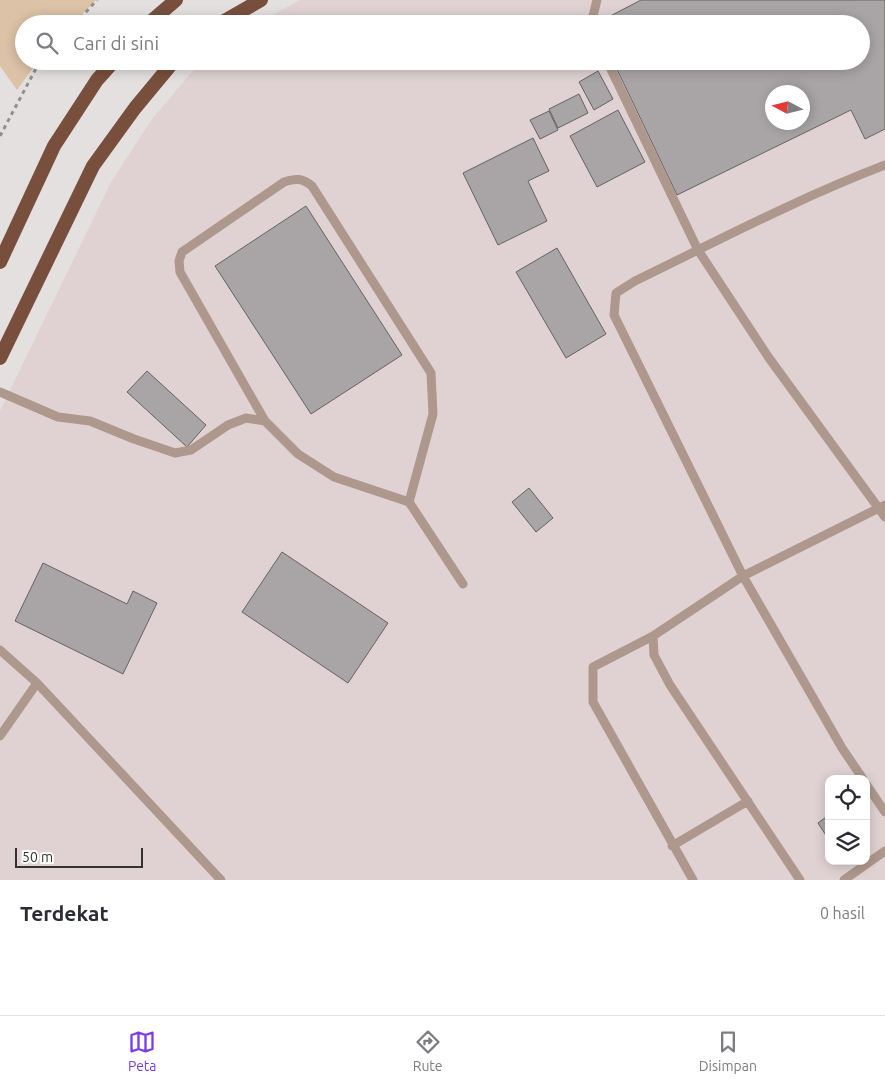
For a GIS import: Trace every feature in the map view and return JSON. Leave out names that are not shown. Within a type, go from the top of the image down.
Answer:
[{"type":"highway","points":[[158,15],[176,0]]},
{"type":"highway","points":[[235,15],[261,0]]},
{"type":"highway","points":[[0,262],[54,146],[97,80],[106,70]]},
{"type":"highway","points":[[0,358],[92,166],[135,108],[167,70]]},
{"type":"lane","points":[[593,15],[596,0]]},
{"type":"lane","points":[[611,70],[698,250],[769,358],[882,507],[885,517]]},
{"type":"lane","points":[[859,775],[742,576],[614,315],[616,293],[635,281],[782,208],[885,165]]},
{"type":"lane","points":[[409,502],[433,414],[431,373],[312,186],[306,181],[296,178],[284,182],[182,252],[179,261],[180,272],[265,421],[298,454],[334,477],[409,502],[464,584]]},
{"type":"lane","points":[[0,392],[58,417],[90,421],[175,453],[191,450],[228,425],[246,418],[265,421]]},
{"type":"lane","points":[[693,880],[672,846],[593,702],[593,667],[654,636],[742,576],[882,507]]},
{"type":"lane","points":[[654,636],[654,655],[670,685],[800,880]]},
{"type":"lane","points":[[0,650],[37,683],[221,880]]},
{"type":"lane","points":[[0,736],[37,683]]},
{"type":"lane","points":[[870,790],[885,812]]},
{"type":"lane","points":[[672,846],[748,801]]},
{"type":"lane","points":[[844,880],[885,851]]},
{"type":"path","points":[[83,15],[97,0]]},
{"type":"path","points":[[0,136],[35,70]]},
{"type":"shaded area","points":[[0,0],[96,0],[82,15],[15,15],[15,70],[31,70],[17,90],[0,66]]},
{"type":"shaded area","points":[[300,0],[885,0],[885,880],[0,880],[0,411],[111,182],[152,119],[194,70],[870,70],[870,15],[272,15]]},
{"type":"building","points":[[641,0],[885,0],[885,129],[865,139],[851,110],[677,195],[617,70],[870,70],[870,15],[612,15]]},
{"type":"building","points":[[598,71],[613,99],[594,110],[579,82]]},
{"type":"building","points":[[579,94],[588,113],[558,128],[549,109]]},
{"type":"building","points":[[618,110],[645,162],[597,187],[570,136]]},
{"type":"building","points":[[549,111],[558,130],[540,139],[530,120]]},
{"type":"building","points":[[533,138],[549,171],[528,181],[547,221],[498,245],[463,173]]},
{"type":"building","points":[[306,206],[402,355],[311,414],[215,266]]},
{"type":"building","points":[[557,248],[606,334],[566,358],[516,272]]},
{"type":"building","points":[[147,371],[206,425],[187,447],[127,392]]},
{"type":"building","points":[[529,488],[553,518],[536,532],[512,502]]},
{"type":"building","points":[[282,552],[388,623],[348,683],[242,612]]},
{"type":"building","points":[[43,563],[127,604],[133,591],[157,603],[123,674],[15,621]]},
{"type":"building","points":[[825,818],[825,834],[818,823]]}]
